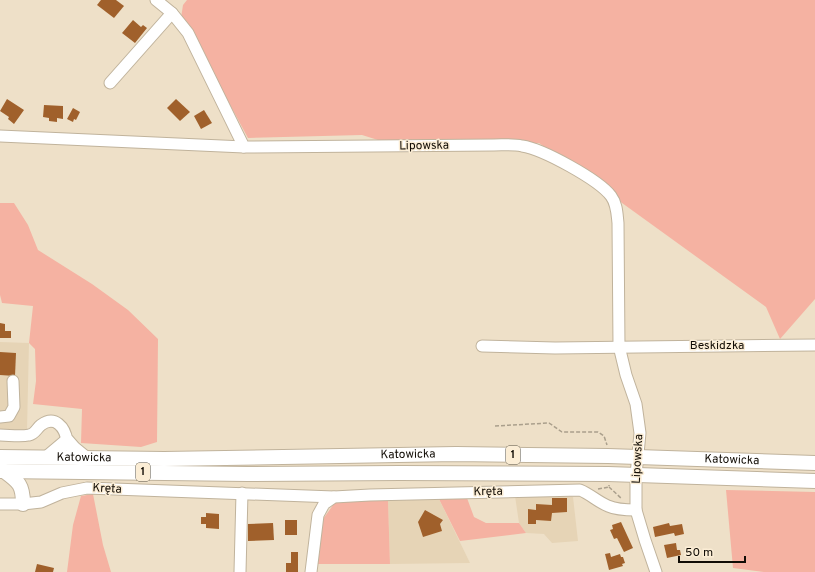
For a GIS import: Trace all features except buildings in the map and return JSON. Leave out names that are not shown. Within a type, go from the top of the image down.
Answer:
[{"type":"main road","points":[[48,457],[67,441],[85,458]]},
{"type":"main road","name":"Katowicka","points":[[1,466],[48,457],[237,459],[426,454],[637,457],[815,464]]},
{"type":"main road","name":"Katowicka","points":[[1,466],[247,474],[400,472],[636,474],[815,481]]},
{"type":"main road","points":[[1,466],[21,485],[23,492],[23,504]]},
{"type":"street","points":[[156,0],[172,13],[188,33],[244,147]]},
{"type":"street","points":[[110,83],[172,13]]},
{"type":"street","name":"Lipowska","points":[[0,136],[244,147],[523,146],[546,153],[598,184],[611,197],[616,206],[618,223],[619,346],[626,376],[636,404],[640,433],[636,474],[636,510],[656,572]]},
{"type":"street","name":"Beskidzka","points":[[619,346],[815,345]]},
{"type":"street","points":[[482,346],[555,348],[619,346]]},
{"type":"street","points":[[0,417],[9,416],[14,407],[13,382]]},
{"type":"street","points":[[0,435],[29,435],[34,433],[42,424],[54,422],[60,424],[64,428],[67,441]]},
{"type":"street","name":"Kręta","points":[[0,504],[42,502],[62,493],[87,488],[334,497],[580,490],[617,509],[636,510]]},
{"type":"street","points":[[240,572],[242,493]]},
{"type":"street","points":[[311,572],[318,515],[324,504],[334,497]]},
{"type":"shaded area","points":[[187,0],[815,0],[815,299],[780,339],[766,307],[539,143],[392,151],[378,140],[362,135],[248,138],[195,40],[181,18],[183,5]]},
{"type":"shaded area","points":[[0,203],[14,203],[28,225],[38,250],[92,284],[128,310],[158,339],[157,442],[141,447],[81,443],[82,409],[33,404],[36,381],[35,349],[29,343],[33,306],[2,303],[0,295]]},
{"type":"shaded area","points":[[0,342],[29,343],[27,431],[0,431]]},
{"type":"shaded area","points":[[726,490],[815,492],[815,572],[764,572],[733,568]]},
{"type":"shaded area","points":[[93,494],[103,545],[111,572],[67,572],[73,525],[81,496]]},
{"type":"shaded area","points":[[515,496],[573,497],[578,541],[552,543],[544,534],[526,533],[519,523]]},
{"type":"shaded area","points":[[467,498],[474,517],[486,523],[519,523],[526,533],[460,541],[439,499]]},
{"type":"shaded area","points":[[439,499],[470,563],[390,564],[388,501]]},
{"type":"shaded area","points":[[336,501],[388,501],[390,564],[318,564],[323,519]]}]
